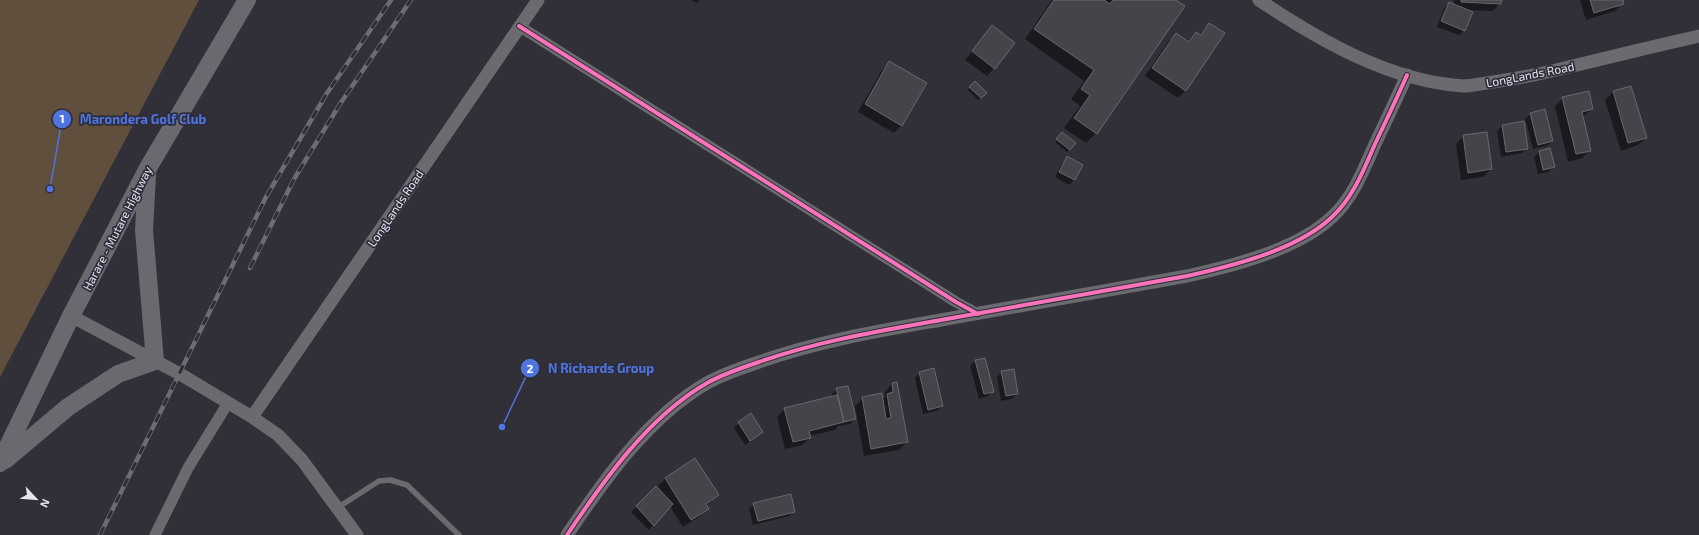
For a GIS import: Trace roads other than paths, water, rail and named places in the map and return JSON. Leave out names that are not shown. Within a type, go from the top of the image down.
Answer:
[{"type":"highway","name":"Harare - Mutare Highway","points":[[0,464],[71,316],[148,168],[247,0]]},
{"type":"highway","points":[[0,464],[68,407],[118,374],[155,361],[144,230],[148,168]]},
{"type":"street","name":"LongLands Road","points":[[252,417],[538,0]]},
{"type":"street","name":"LongLands Road","points":[[1258,0],[1340,48],[1373,63],[1407,75],[1436,82],[1464,86],[1514,80],[1699,36]]},
{"type":"street","points":[[520,26],[950,298],[978,314]]},
{"type":"street","points":[[567,535],[583,511],[651,426],[706,384],[732,371],[784,353],[848,337],[1187,276],[1237,265],[1311,233],[1332,217],[1348,198],[1360,177],[1407,75]]},
{"type":"street","points":[[71,316],[155,361],[252,417],[278,435],[302,460],[357,535]]},
{"type":"street","points":[[155,535],[188,468],[228,403]]},
{"type":"lane","points":[[337,508],[379,481],[390,480],[407,485],[459,535]]},
{"type":"railway","points":[[100,535],[266,197],[327,93],[391,0]]},
{"type":"railway","points":[[250,268],[294,179],[340,104],[411,0]]},
{"type":"place","name":"Marondera Golf Club","points":[[50,189]]},
{"type":"place","name":"N Richards Group","points":[[502,427]]}]
